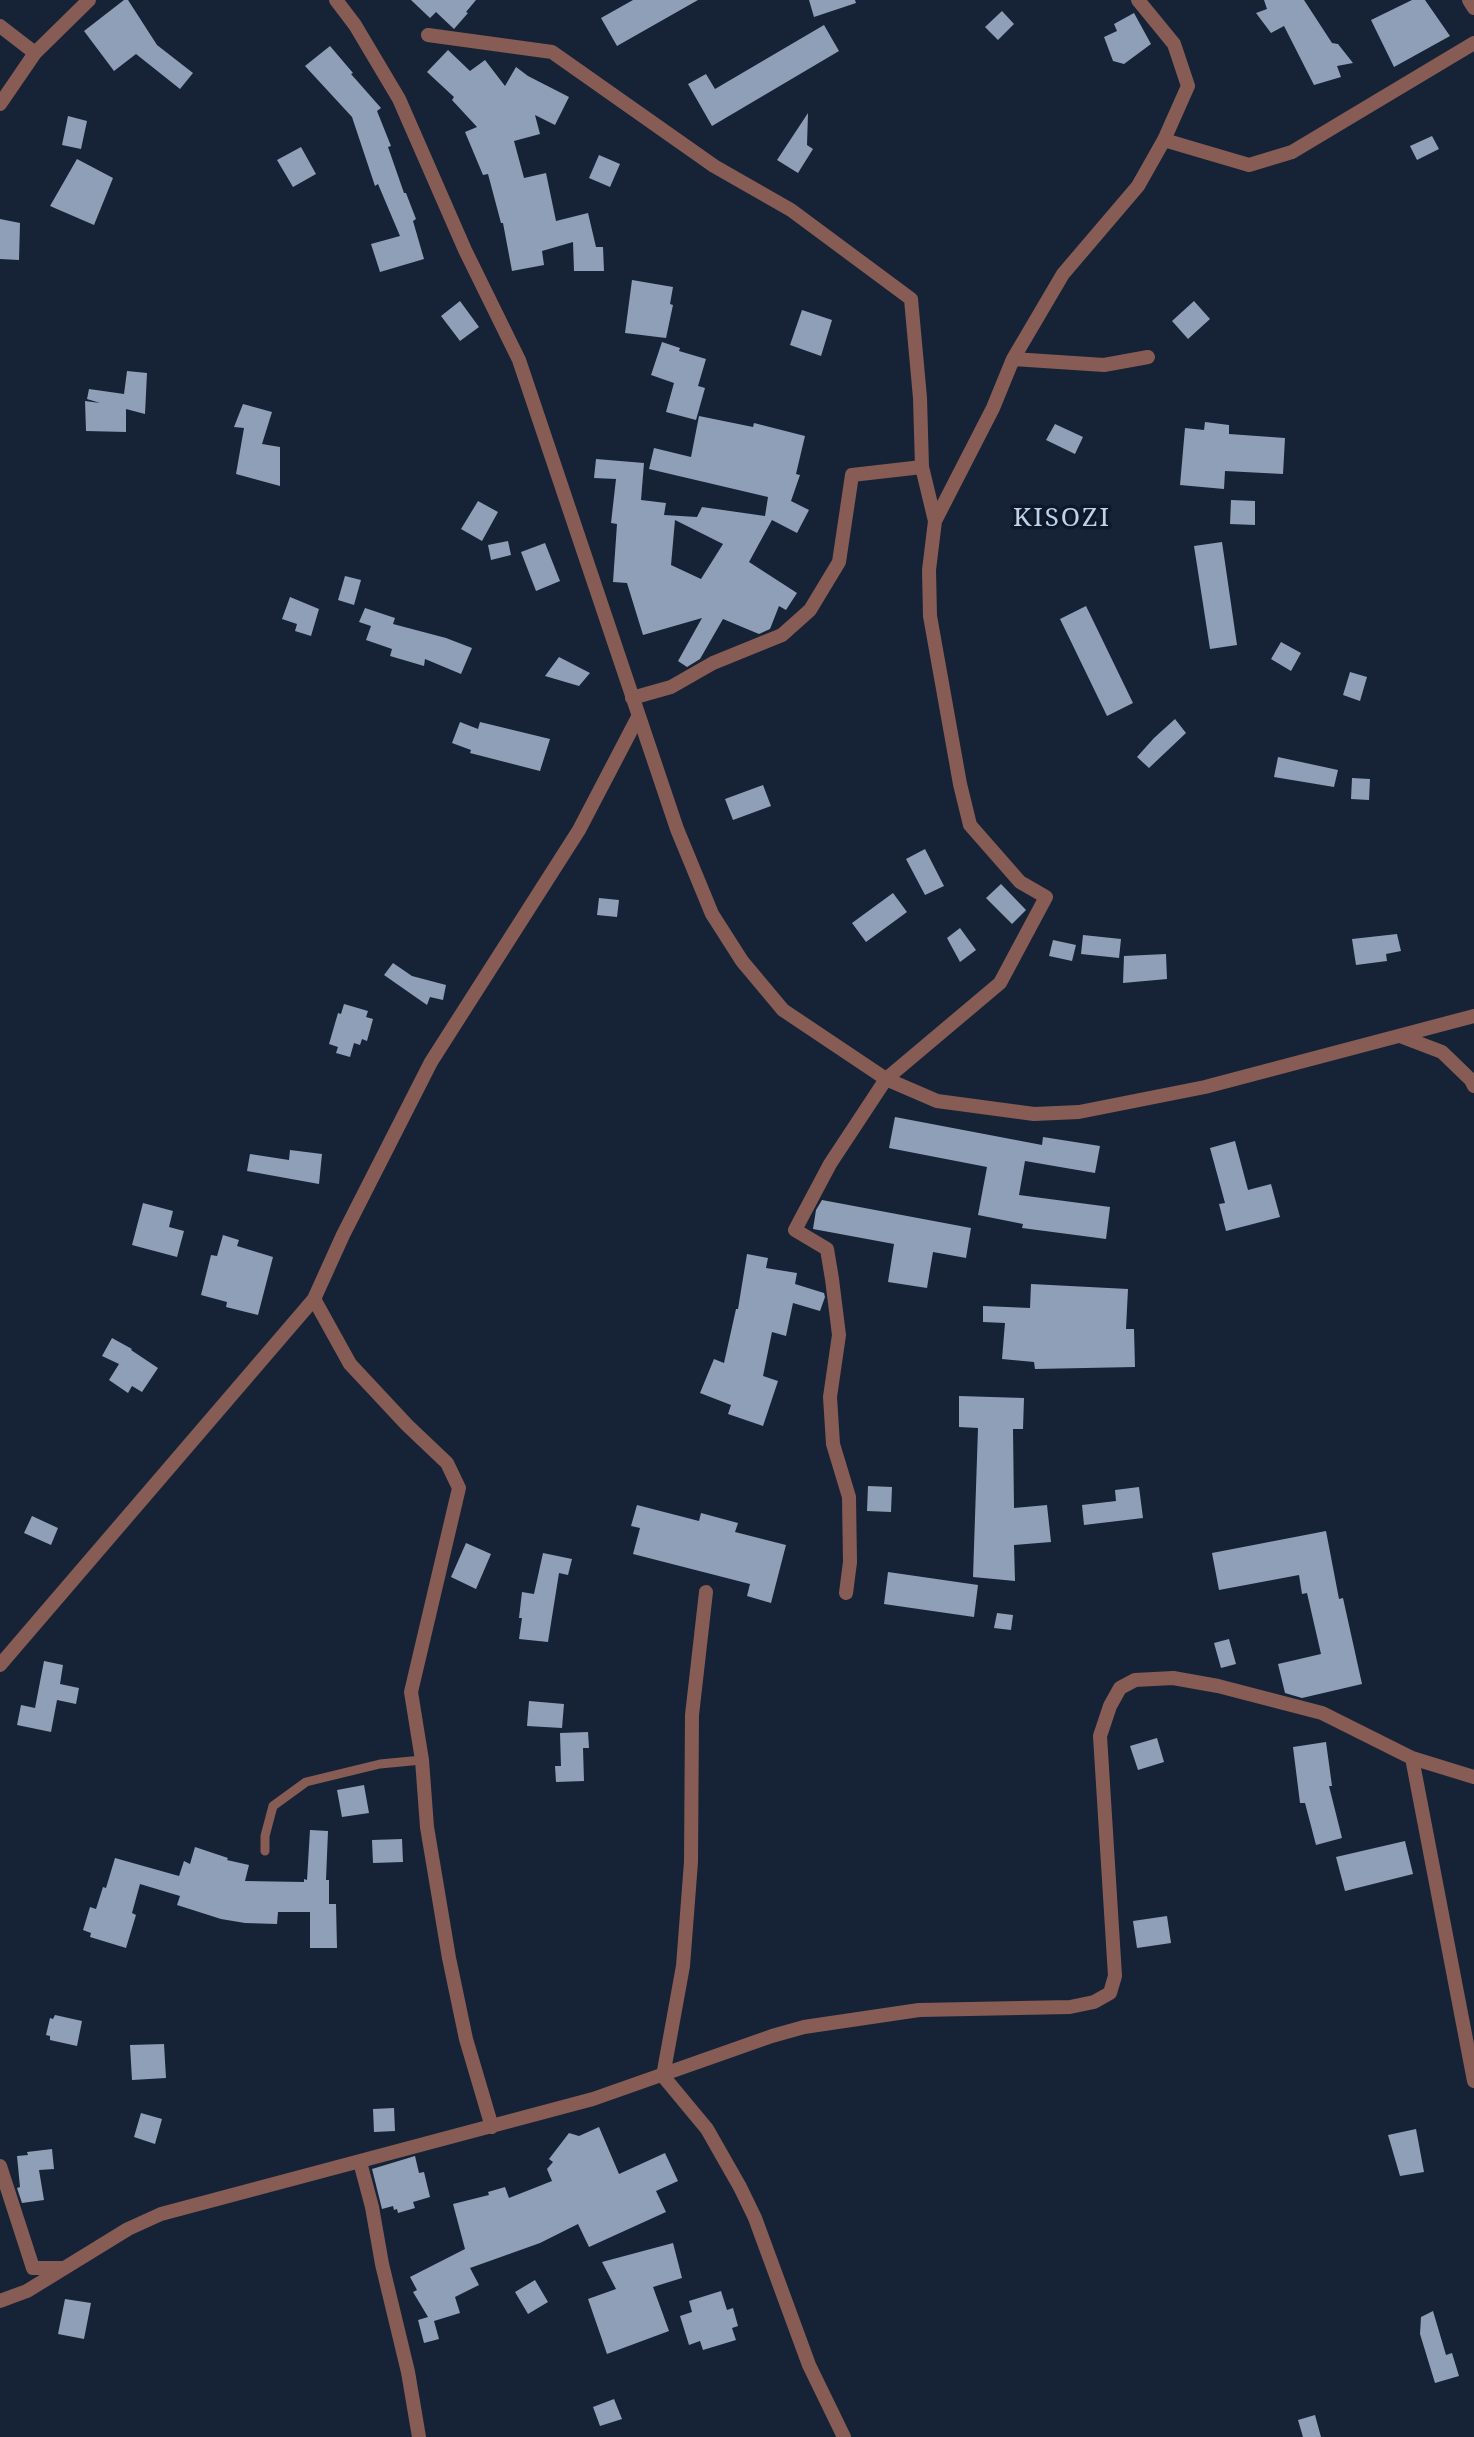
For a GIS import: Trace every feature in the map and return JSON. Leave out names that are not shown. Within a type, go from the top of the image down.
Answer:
[{"type":"street","points":[[0,104],[35,53],[89,0]]},
{"type":"street","points":[[336,0],[355,25],[398,99],[465,250],[519,360],[638,717],[712,914],[742,961],[783,1010],[886,1079],[937,1101],[1034,1114],[1079,1112],[1205,1087],[1474,1016]]},
{"type":"street","points":[[1469,0],[1474,8]]},
{"type":"street","points":[[846,1593],[850,1562],[849,1497],[833,1444],[830,1397],[839,1335],[833,1290],[827,1249],[795,1230],[830,1164],[886,1079],[1000,983],[1046,897],[1020,882],[970,825],[960,784],[930,616],[929,569],[935,521],[993,408],[1013,359],[1063,274],[1138,186],[1164,141],[1188,86],[1174,44],[1147,2]]},
{"type":"street","points":[[0,26],[35,53]]},
{"type":"street","points":[[428,35],[552,52],[714,166],[791,210],[911,299],[920,398],[922,467],[935,521]]},
{"type":"street","points":[[1164,141],[1249,165],[1293,152],[1474,43]]},
{"type":"street","points":[[1013,359],[1104,365],[1148,357]]},
{"type":"street","points":[[632,698],[671,687],[713,663],[782,635],[810,610],[839,562],[852,475],[922,467]]},
{"type":"street","points":[[0,1665],[314,1299],[343,1235],[431,1062],[579,830],[638,717]]},
{"type":"street","points":[[1400,1035],[1442,1052],[1474,1086]]},
{"type":"street","points":[[314,1299],[350,1364],[447,1463],[458,1488],[411,1692],[422,1759],[427,1828],[449,1958],[466,2039],[492,2127]]},
{"type":"street","points":[[706,1592],[692,1715],[691,1862],[683,1966],[663,2076],[706,2130],[740,2188],[754,2218],[809,2365],[844,2437]]},
{"type":"street","points":[[0,2301],[27,2291],[128,2229],[161,2214],[593,2099],[804,2026],[919,2010],[1070,2007],[1094,2001],[1110,1993],[1115,1976],[1100,1736],[1110,1706],[1120,1688],[1135,1680],[1173,1678],[1218,1686],[1322,1713],[1412,1758],[1474,1777]]},
{"type":"street","points":[[1412,1758],[1474,2081]]},
{"type":"street","points":[[360,2162],[408,2372],[419,2437]]},
{"type":"street","points":[[0,2166],[33,2268],[66,2268]]},
{"type":"lane","points":[[265,1851],[265,1836],[273,1806],[306,1783],[357,1769],[422,1759]]},
{"type":"building","points":[[124,0],[128,0],[157,45],[193,73],[180,89],[136,54],[114,71],[84,31]]},
{"type":"building","points":[[411,0],[476,0],[454,29],[436,12],[430,18]]},
{"type":"building","points":[[633,0],[698,0],[617,46],[601,18]]},
{"type":"building","points":[[809,0],[855,0],[856,3],[814,17]]},
{"type":"building","points":[[1264,0],[1304,0],[1332,43],[1338,44],[1353,63],[1337,66],[1341,77],[1314,85],[1284,26],[1271,33],[1256,13],[1267,9]]},
{"type":"building","points":[[1412,0],[1425,0],[1450,36],[1394,67],[1371,20]]},
{"type":"building","points":[[1002,11],[1014,24],[998,40],[985,27]]},
{"type":"building","points":[[1134,13],[1151,44],[1124,64],[1113,61],[1104,37],[1117,31],[1114,24]]},
{"type":"building","points":[[824,25],[839,51],[712,126],[688,84],[706,74],[715,89]]},
{"type":"building","points":[[330,46],[381,108],[377,111],[391,146],[388,147],[404,193],[416,219],[413,221],[424,259],[380,272],[371,244],[400,236],[378,184],[375,186],[352,117],[305,66]]},
{"type":"building","points":[[448,50],[470,71],[485,60],[505,86],[516,67],[569,97],[555,125],[535,115],[540,134],[514,141],[524,178],[546,173],[556,221],[588,213],[596,247],[603,247],[604,271],[574,271],[573,242],[542,251],[544,265],[512,271],[503,223],[488,174],[483,175],[465,132],[477,127],[452,100],[454,97],[427,72]]},
{"type":"building","points":[[808,113],[807,145],[813,149],[798,173],[777,160]]},
{"type":"building","points":[[68,116],[87,121],[81,149],[62,145]]},
{"type":"building","points":[[1432,136],[1439,149],[1417,160],[1410,146]]},
{"type":"building","points":[[301,147],[316,174],[293,187],[277,160]]},
{"type":"building","points":[[599,155],[620,164],[610,187],[589,178]]},
{"type":"building","points":[[77,159],[113,178],[94,225],[50,206]]},
{"type":"building","points":[[0,219],[20,223],[19,260],[0,259]]},
{"type":"building","points":[[632,280],[673,287],[670,304],[673,305],[666,338],[625,333]]},
{"type":"building","points":[[460,301],[479,327],[460,341],[441,316]]},
{"type":"building","points":[[1194,301],[1210,319],[1188,339],[1172,321]]},
{"type":"building","points":[[802,310],[832,320],[821,356],[790,345]]},
{"type":"building","points":[[662,342],[680,348],[679,351],[706,359],[698,386],[705,388],[696,420],[666,412],[674,383],[651,375]]},
{"type":"building","points":[[127,371],[147,373],[145,414],[126,409],[126,432],[86,431],[85,401],[100,403],[87,399],[89,389],[124,394]]},
{"type":"building","points":[[243,404],[272,412],[262,444],[280,447],[280,486],[236,474],[244,428],[234,427]]},
{"type":"building","points":[[699,416],[753,427],[754,423],[805,436],[796,474],[800,475],[791,501],[809,510],[797,533],[772,520],[749,562],[797,593],[786,610],[779,606],[770,629],[759,634],[723,619],[700,659],[687,667],[678,661],[702,618],[643,635],[627,583],[613,582],[617,524],[611,523],[616,479],[594,478],[596,459],[644,463],[641,500],[666,503],[664,515],[697,517],[702,507],[765,516],[768,497],[649,469],[654,448],[691,457]],"holes":[[[675,520],[723,544],[701,579],[671,565]]]},
{"type":"building","points":[[1205,422],[1229,425],[1229,434],[1285,438],[1283,474],[1225,471],[1224,489],[1180,485],[1185,428],[1204,430]]},
{"type":"building","points":[[1055,424],[1083,437],[1075,454],[1046,440]]},
{"type":"building","points":[[1231,500],[1255,501],[1255,525],[1230,524]]},
{"type":"building","points":[[478,501],[498,512],[482,541],[461,529]]},
{"type":"building","points":[[508,541],[511,555],[491,560],[488,545]]},
{"type":"building","points":[[1222,542],[1237,645],[1210,649],[1194,546]]},
{"type":"building","points":[[545,543],[560,581],[536,591],[521,552]]},
{"type":"building","points":[[345,576],[361,580],[354,605],[338,600]]},
{"type":"building","points":[[290,597],[319,609],[311,636],[295,631],[297,624],[282,619]]},
{"type":"building","points":[[1086,606],[1133,703],[1107,716],[1060,619]]},
{"type":"building","points":[[365,608],[395,618],[393,624],[472,648],[461,674],[425,659],[424,666],[390,656],[392,649],[366,640],[371,626],[359,622]]},
{"type":"building","points":[[1281,642],[1301,653],[1291,671],[1271,659]]},
{"type":"building","points":[[559,657],[590,673],[579,686],[545,676]]},
{"type":"building","points":[[1350,672],[1367,677],[1360,701],[1343,695]]},
{"type":"building","points":[[1175,719],[1186,733],[1149,768],[1137,757]]},
{"type":"building","points":[[460,722],[478,729],[480,722],[550,739],[540,771],[470,753],[471,750],[452,743]]},
{"type":"building","points":[[1278,757],[1338,770],[1334,787],[1274,777]]},
{"type":"building","points":[[1352,778],[1370,779],[1369,800],[1351,799]]},
{"type":"building","points":[[763,785],[771,806],[733,820],[725,799]]},
{"type":"building","points":[[925,849],[944,886],[925,895],[906,859]]},
{"type":"building","points":[[1001,884],[1026,910],[1012,924],[986,898]]},
{"type":"building","points":[[893,893],[907,912],[866,942],[852,923]]},
{"type":"building","points":[[599,898],[619,900],[617,917],[597,915]]},
{"type":"building","points":[[960,928],[976,950],[960,962],[947,938]]},
{"type":"building","points":[[1397,934],[1401,951],[1386,954],[1387,961],[1356,965],[1352,939]]},
{"type":"building","points":[[1083,935],[1121,939],[1119,958],[1081,954]]},
{"type":"building","points":[[1053,940],[1076,945],[1072,961],[1049,956]]},
{"type":"building","points":[[1166,954],[1167,979],[1123,983],[1124,956]]},
{"type":"building","points":[[393,963],[412,976],[446,985],[443,1000],[430,997],[427,1005],[384,975]]},
{"type":"building","points":[[344,1004],[368,1011],[366,1017],[373,1019],[367,1041],[362,1039],[360,1045],[354,1043],[350,1057],[336,1053],[338,1047],[329,1044],[338,1013],[341,1014]]},
{"type":"building","points":[[895,1117],[1042,1145],[1043,1137],[1100,1146],[1095,1173],[1025,1161],[1019,1195],[1110,1207],[1106,1239],[1022,1228],[1023,1224],[978,1215],[987,1167],[889,1148]]},
{"type":"building","points":[[1235,1141],[1248,1190],[1271,1184],[1280,1217],[1226,1231],[1219,1204],[1225,1203],[1210,1148]]},
{"type":"building","points":[[290,1150],[322,1154],[319,1184],[247,1171],[250,1154],[289,1160]]},
{"type":"building","points":[[822,1200],[971,1228],[966,1258],[933,1252],[927,1288],[888,1282],[894,1244],[813,1229],[816,1210]]},
{"type":"building","points":[[143,1203],[173,1211],[169,1227],[184,1231],[177,1257],[132,1245]]},
{"type":"building","points":[[223,1235],[239,1240],[237,1246],[273,1257],[258,1315],[226,1307],[227,1302],[201,1295],[211,1255],[217,1256]]},
{"type":"building","points":[[747,1254],[768,1258],[766,1268],[797,1273],[795,1284],[824,1293],[825,1297],[820,1311],[793,1303],[786,1336],[772,1332],[763,1376],[778,1381],[763,1426],[728,1414],[731,1405],[700,1393],[714,1359],[724,1363],[738,1309]]},
{"type":"building","points":[[1031,1284],[1128,1289],[1126,1329],[1134,1329],[1135,1367],[1035,1369],[1034,1362],[1002,1359],[1005,1323],[983,1322],[983,1306],[1030,1308]]},
{"type":"building","points":[[112,1338],[158,1368],[142,1392],[132,1386],[128,1393],[109,1380],[119,1364],[102,1356]]},
{"type":"building","points":[[959,1396],[1024,1398],[1023,1429],[1013,1429],[1014,1508],[1047,1505],[1051,1542],[1014,1545],[1015,1581],[973,1577],[978,1428],[959,1427]]},
{"type":"building","points":[[868,1486],[892,1487],[891,1512],[867,1511]]},
{"type":"building","points":[[1139,1487],[1143,1518],[1084,1525],[1082,1505],[1116,1501],[1115,1490]]},
{"type":"building","points":[[637,1505],[699,1521],[701,1513],[738,1523],[735,1532],[786,1545],[771,1603],[747,1596],[750,1584],[633,1554],[640,1528],[631,1526]]},
{"type":"building","points":[[32,1516],[58,1528],[51,1545],[24,1533]]},
{"type":"building","points":[[1326,1531],[1339,1599],[1343,1598],[1362,1684],[1302,1698],[1285,1693],[1278,1664],[1321,1654],[1307,1593],[1302,1594],[1299,1575],[1219,1590],[1212,1553]]},
{"type":"building","points":[[466,1543],[491,1554],[476,1589],[451,1577]]},
{"type":"building","points":[[543,1553],[572,1559],[568,1575],[559,1573],[548,1642],[519,1639],[522,1592],[534,1594]]},
{"type":"building","points":[[888,1572],[978,1585],[974,1617],[884,1604]]},
{"type":"building","points":[[997,1613],[1013,1615],[1011,1630],[994,1628]]},
{"type":"building","points":[[1229,1639],[1236,1664],[1221,1668],[1214,1643]]},
{"type":"building","points":[[44,1661],[63,1665],[60,1684],[79,1688],[76,1704],[57,1700],[51,1732],[17,1725],[21,1705],[35,1708]]},
{"type":"building","points":[[529,1701],[564,1704],[562,1728],[527,1726]]},
{"type":"building","points":[[588,1732],[589,1748],[583,1748],[584,1781],[556,1782],[555,1766],[561,1766],[560,1733]]},
{"type":"building","points":[[1157,1738],[1164,1762],[1138,1770],[1130,1746]]},
{"type":"building","points":[[1326,1742],[1332,1786],[1329,1786],[1342,1838],[1316,1845],[1305,1803],[1300,1803],[1293,1747]]},
{"type":"building","points":[[364,1785],[369,1813],[342,1817],[337,1790]]},
{"type":"building","points":[[310,1830],[328,1831],[326,1880],[329,1880],[329,1904],[336,1904],[337,1948],[310,1948],[310,1912],[278,1912],[277,1924],[245,1923],[221,1919],[177,1905],[180,1896],[140,1884],[132,1913],[136,1915],[126,1948],[90,1937],[91,1933],[83,1930],[90,1907],[96,1909],[103,1887],[106,1888],[115,1858],[179,1876],[184,1861],[190,1864],[195,1847],[228,1858],[227,1860],[249,1865],[245,1881],[304,1882],[304,1879],[307,1880]]},
{"type":"building","points":[[402,1839],[403,1862],[373,1863],[372,1840]]},
{"type":"building","points":[[1405,1841],[1413,1874],[1345,1891],[1336,1857]]},
{"type":"building","points":[[1167,1916],[1171,1943],[1137,1948],[1133,1921]]},
{"type":"building","points":[[55,2015],[82,2021],[77,2046],[50,2040],[50,2036],[46,2035],[50,2018],[53,2019]]},
{"type":"building","points":[[164,2044],[166,2078],[132,2080],[130,2045]]},
{"type":"building","points":[[394,2108],[395,2131],[374,2132],[373,2109]]},
{"type":"building","points":[[141,2113],[162,2119],[155,2144],[134,2137]]},
{"type":"building","points":[[599,2127],[619,2174],[665,2153],[678,2181],[656,2191],[666,2212],[589,2247],[578,2224],[540,2243],[470,2268],[479,2285],[455,2297],[460,2313],[434,2321],[439,2339],[424,2343],[418,2320],[428,2317],[413,2292],[417,2290],[410,2277],[465,2249],[453,2204],[489,2195],[488,2192],[505,2187],[509,2198],[552,2181],[547,2169],[553,2162],[549,2159],[569,2133],[579,2136]]},
{"type":"building","points":[[1416,2129],[1424,2172],[1400,2176],[1388,2135]]},
{"type":"building","points":[[52,2149],[54,2169],[39,2170],[44,2200],[22,2203],[17,2188],[20,2187],[17,2156]]},
{"type":"building","points":[[415,2156],[419,2173],[424,2172],[430,2197],[413,2202],[415,2208],[398,2213],[393,2206],[382,2209],[372,2169]]},
{"type":"building","points":[[673,2243],[682,2278],[653,2287],[669,2331],[607,2354],[588,2299],[616,2289],[602,2262]]},
{"type":"building","points":[[535,2280],[548,2302],[528,2314],[515,2292]]},
{"type":"building","points":[[721,2291],[727,2310],[733,2308],[738,2326],[732,2328],[736,2340],[703,2350],[700,2341],[689,2345],[680,2316],[692,2312],[689,2301]]},
{"type":"building","points":[[65,2299],[91,2303],[84,2339],[58,2334]]},
{"type":"building","points":[[1433,2311],[1446,2355],[1452,2353],[1459,2376],[1435,2383],[1420,2334],[1421,2317]]},
{"type":"building","points":[[614,2399],[622,2419],[600,2426],[593,2407]]},
{"type":"building","points":[[1315,2415],[1321,2437],[1303,2437],[1298,2420]]},
{"type":"district","name":"KISOZI","points":[[1062,519]]}]
